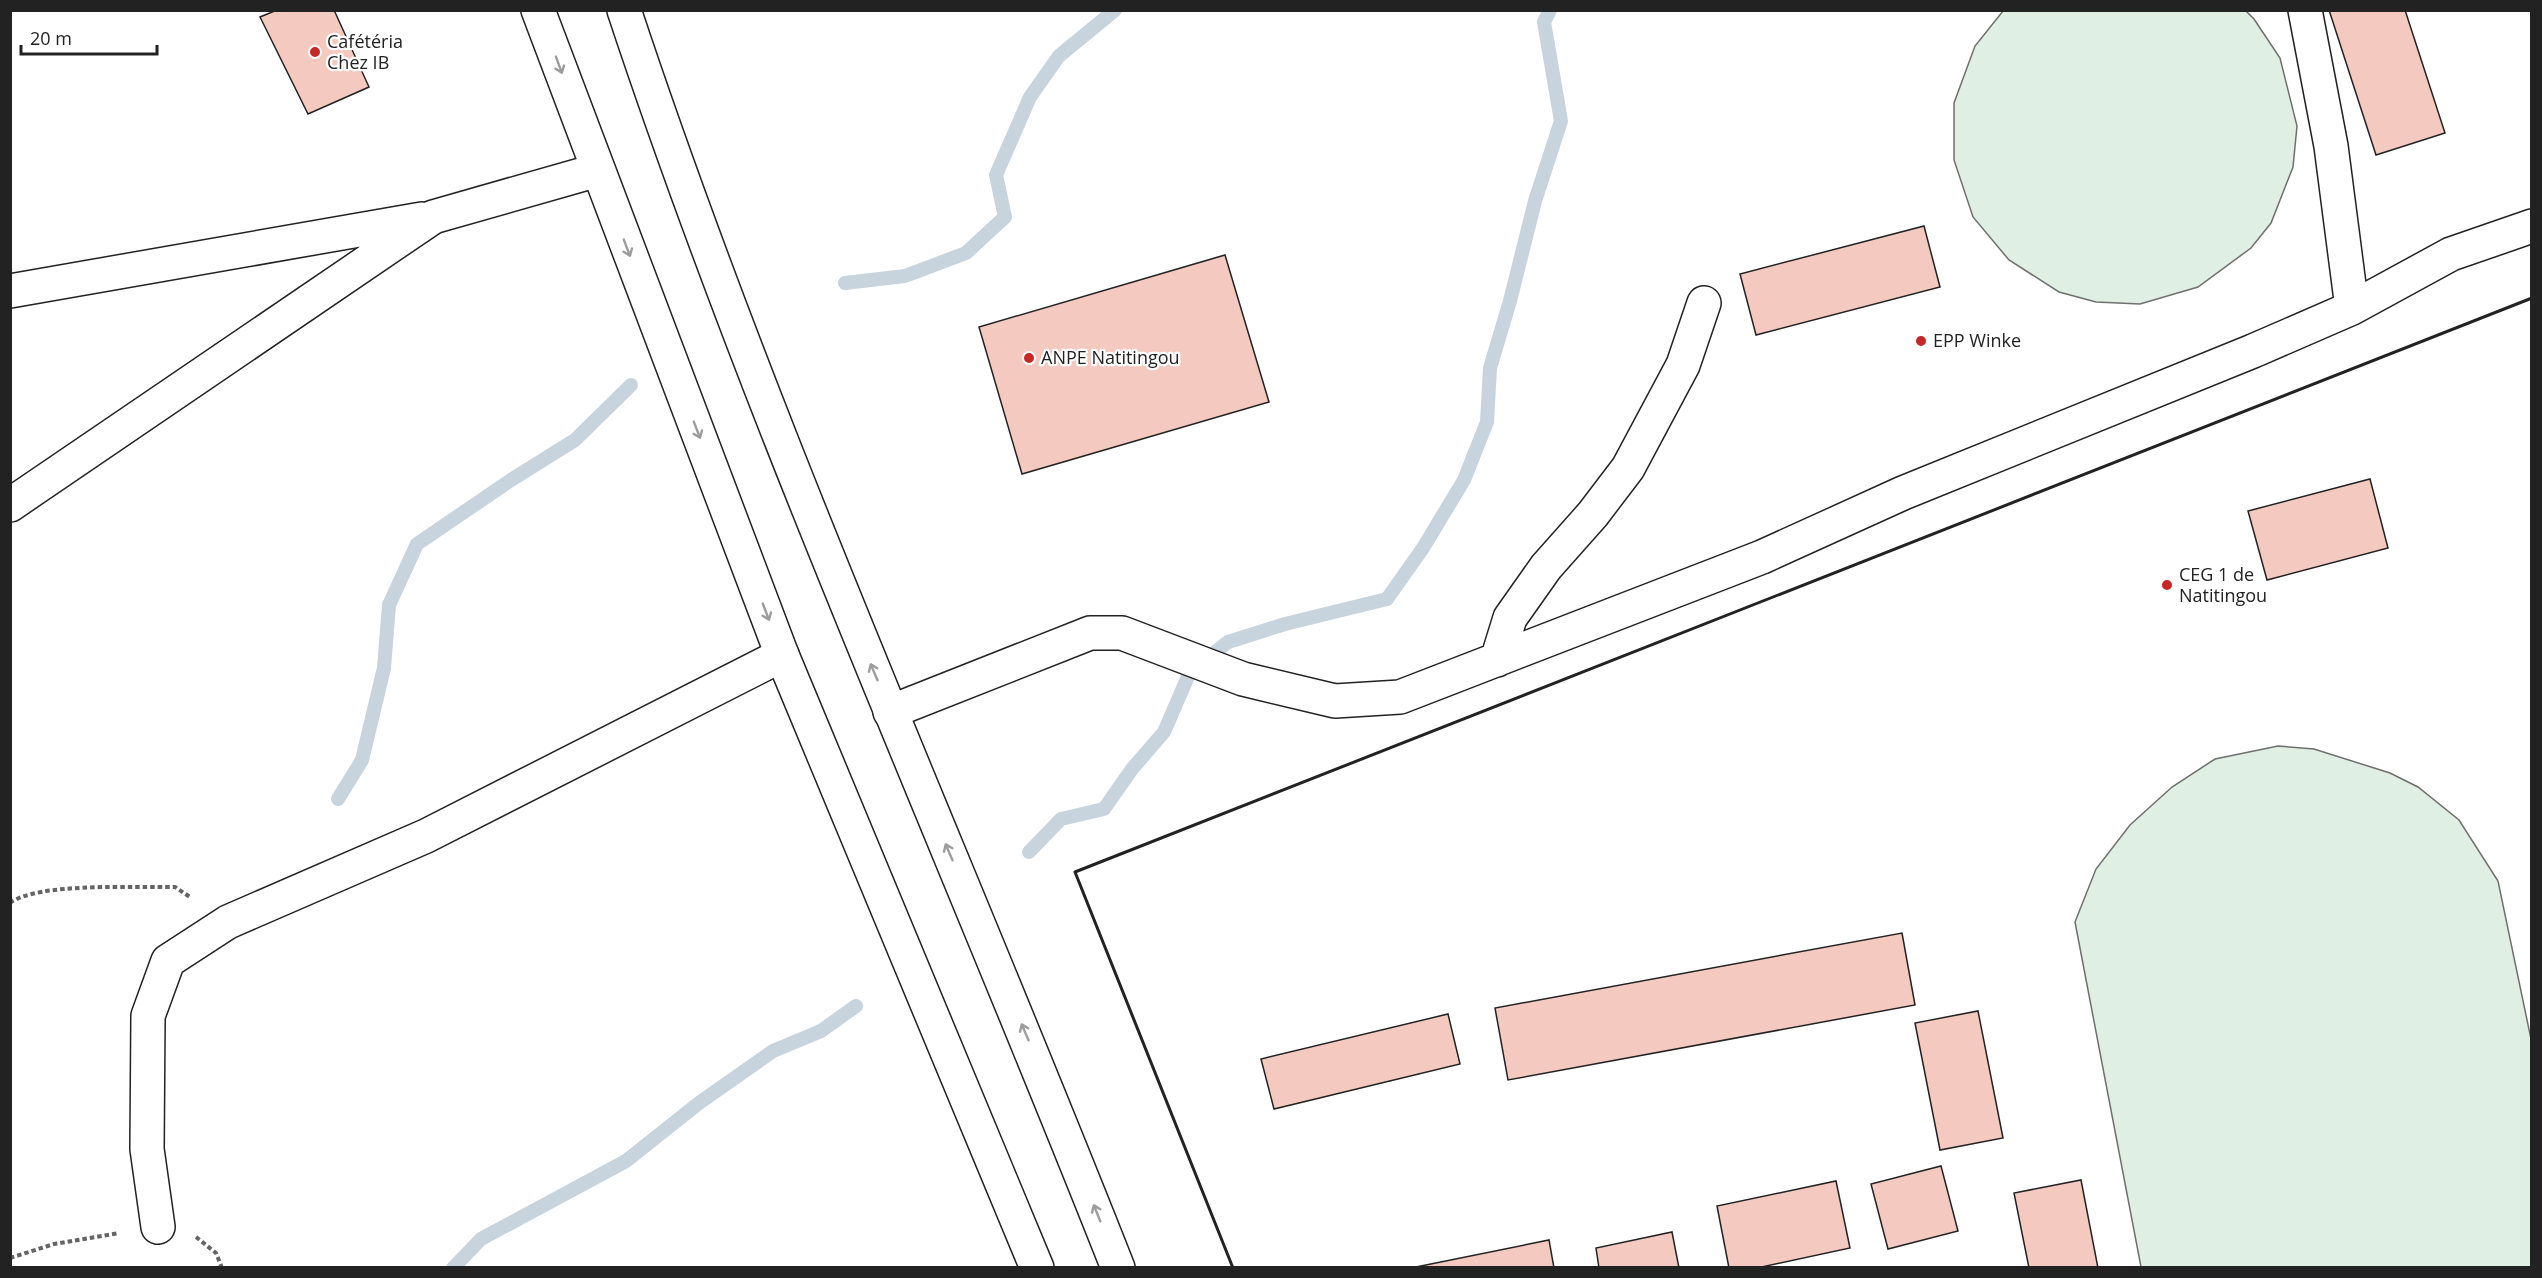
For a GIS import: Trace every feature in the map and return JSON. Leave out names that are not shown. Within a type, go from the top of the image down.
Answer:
[{"type":"main road","points":[[538,10],[782,655],[1036,1268]]},
{"type":"main road","points":[[624,10],[673,158],[854,624],[1031,1047],[1119,1268]]},
{"type":"main road","points":[[2305,10],[2331,146],[2352,308]]},
{"type":"main road","points":[[10,291],[433,217],[598,170]]},
{"type":"main road","points":[[10,505],[433,217]]},
{"type":"main road","points":[[890,712],[1090,633],[1122,633],[1243,679],[1335,701],[1400,697],[1762,557],[1903,493],[2253,351],[2352,308],[2451,254],[2532,226]]},
{"type":"main road","points":[[1497,660],[1510,618],[1534,584],[1628,468],[1683,364],[1704,303]]},
{"type":"main road","points":[[158,1227],[147,1149],[148,1016],[168,962],[228,922],[426,836],[782,655]]},
{"type":"path","points":[[10,903],[20,896],[45,890],[175,887],[228,922]]},
{"type":"green space","points":[[2245,10],[2254,19],[2280,58],[2297,126],[2293,167],[2271,223],[2251,248],[2198,287],[2140,304],[2096,302],[2059,292],[2009,260],[1973,217],[1954,160],[1954,103],[1975,46],[2003,11]]},
{"type":"green space","points":[[2278,746],[2314,749],[2390,773],[2418,787],[2459,820],[2498,881],[2531,1039],[2531,1267],[2141,1267],[2075,922],[2096,869],[2130,825],[2172,787],[2215,759]]},
{"type":"building","name":"Cafétéria Chez IB","points":[[277,10],[334,10],[369,87],[308,114],[260,17]]},
{"type":"building","points":[[2329,10],[2405,10],[2445,133],[2376,155]]},
{"type":"building","points":[[1924,226],[1940,287],[1756,335],[1740,274]]},
{"type":"building","points":[[1225,255],[1269,402],[1022,474],[979,327]]},
{"type":"building","points":[[2370,479],[2388,548],[2267,580],[2248,511]]},
{"type":"building","points":[[1902,933],[1915,1005],[1508,1080],[1495,1008]]},
{"type":"building","points":[[1978,1011],[2003,1138],[1940,1150],[1915,1023]]},
{"type":"building","points":[[1448,1014],[1460,1064],[1274,1109],[1261,1059]]},
{"type":"building","points":[[1941,1166],[1958,1231],[1888,1249],[1871,1184]]},
{"type":"building","points":[[2081,1180],[2098,1268],[2029,1268],[2014,1193]]},
{"type":"building","points":[[1836,1181],[1850,1248],[1757,1268],[1729,1268],[1717,1206]]},
{"type":"building","points":[[1672,1232],[1679,1268],[1599,1268],[1596,1248]]},
{"type":"building","points":[[1549,1240],[1554,1268],[1411,1268]]},
{"type":"waterway","points":[[845,283],[905,276],[966,253],[1005,217],[996,175],[1030,97],[1059,56],[1115,10]]},
{"type":"waterway","points":[[1029,852],[1061,819],[1104,809],[1132,769],[1164,732],[1190,672],[1228,642],[1285,624],[1387,599],[1423,548],[1464,480],[1487,422],[1490,368],[1510,301],[1535,201],[1561,121],[1544,22],[1550,10]]},
{"type":"waterway","points":[[338,799],[362,760],[384,668],[389,605],[417,544],[575,440],[631,385]]},
{"type":"waterway","points":[[453,1268],[481,1239],[626,1161],[699,1103],[773,1051],[821,1031],[856,1006]]},
{"type":"wall","points":[[1233,1268],[1075,872],[2532,298]]},
{"type":"place","name":"Cafétéria Chez IB","points":[[315,52]]},
{"type":"place","name":"EPP Winke","points":[[1921,341]]},
{"type":"place","name":"ANPE Natitingou","points":[[1029,358]]},
{"type":"place","name":"CEG 1 de Natitingou","points":[[2167,585]]}]
